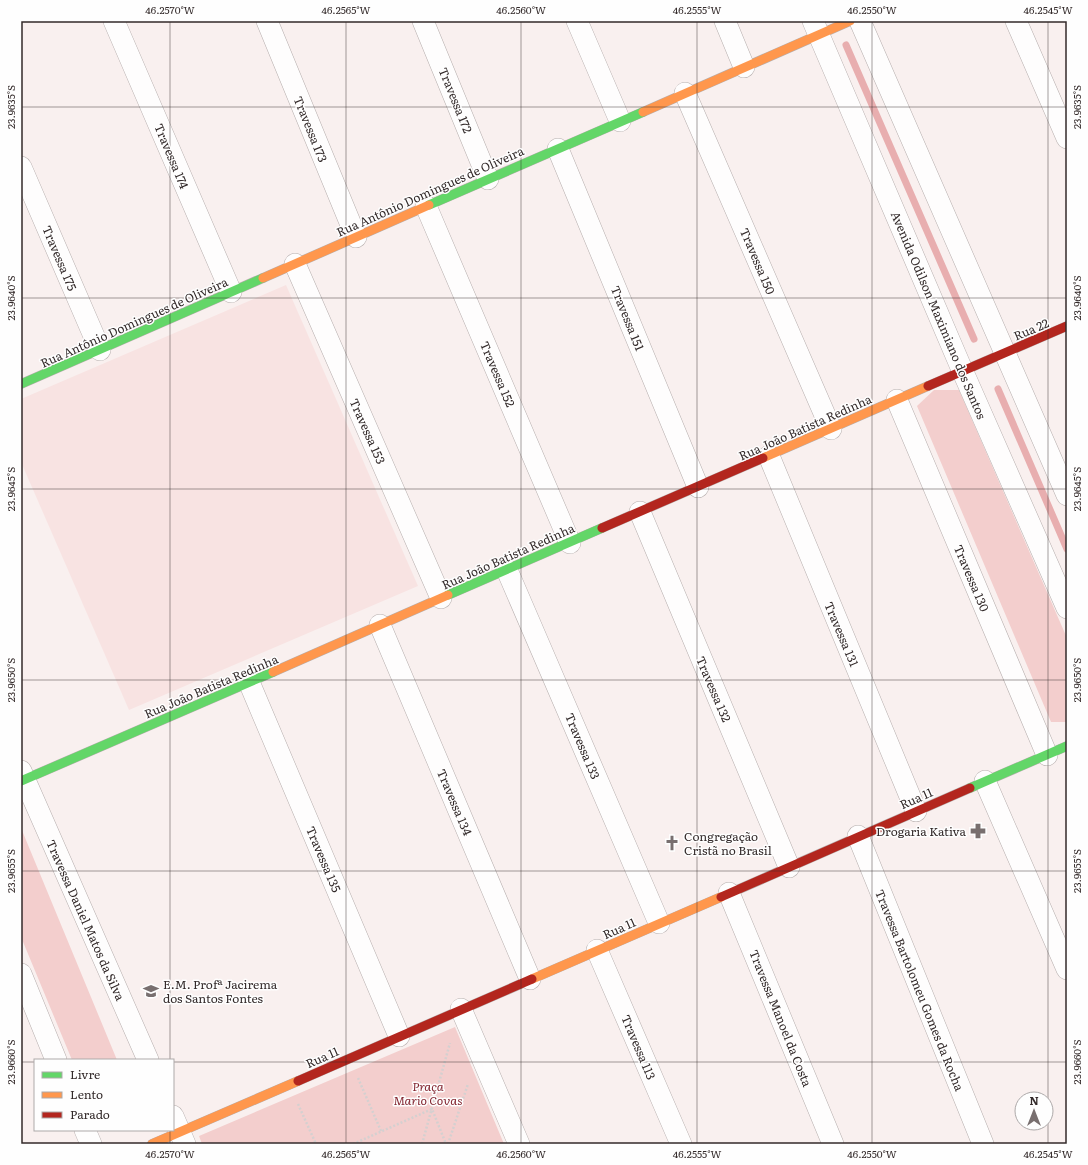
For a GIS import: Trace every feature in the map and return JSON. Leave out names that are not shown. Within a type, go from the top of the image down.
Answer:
[{"type":"street","name":"Travessa 174","points":[[114,21],[231,292]]},
{"type":"street","name":"Travessa 173","points":[[266,21],[356,237]]},
{"type":"street","name":"Travessa 172","points":[[424,21],[488,179]]},
{"type":"street","points":[[577,21],[620,121]]},
{"type":"street","points":[[725,21],[744,67]]},
{"type":"street","name":"Rua Antônio Domingues de Oliveira","points":[[21,384],[744,67],[816,28],[850,21]]},
{"type":"street","points":[[860,21],[1004,354],[1067,495]]},
{"type":"street","points":[[1016,21],[1067,138]]},
{"type":"street","name":"Avenida Odilson Maximiano dos Santos","points":[[816,28],[963,372],[1067,608]]},
{"type":"street","name":"Travessa 150","points":[[685,93],[831,429]]},
{"type":"street","name":"Travessa 151","points":[[558,149],[698,487]]},
{"type":"street","name":"Travessa 175","points":[[21,167],[100,350]]},
{"type":"street","name":"Travessa 152","points":[[426,206],[570,543]]},
{"type":"street","name":"Travessa 153","points":[[295,264],[441,598]]},
{"type":"street","name":"Rua 22","points":[[1004,354],[1067,326]]},
{"type":"street","name":"Rua João Batista Redinha","points":[[22,777],[249,682],[1004,354]]},
{"type":"street","name":"Travessa 130","points":[[897,400],[1047,755]]},
{"type":"street","name":"Travessa 131","points":[[768,456],[916,811]]},
{"type":"street","name":"Travessa 132","points":[[640,512],[788,867]]},
{"type":"street","name":"Travessa 133","points":[[507,570],[659,923]]},
{"type":"street","name":"Travessa 134","points":[[380,625],[530,979]]},
{"type":"street","name":"Travessa 135","points":[[249,682],[399,1036]]},
{"type":"street","name":"Rua 11","points":[[152,1144],[1067,746]]},
{"type":"street","name":"Travessa Daniel Matos da Silva","points":[[22,777],[148,1059]]},
{"type":"street","points":[[986,781],[1067,970]]},
{"type":"street","name":"Travessa Bartolomeu Gomes da Rocha","points":[[858,836],[983,1144]]},
{"type":"street","name":"Travessa Manoel da Costa","points":[[729,893],[833,1144]]},
{"type":"street","name":"Travessa 113","points":[[597,950],[681,1144]]},
{"type":"street","points":[[21,974],[56,1059]]},
{"type":"street","points":[[461,1009],[519,1144]]},
{"type":"street","points":[[85,1131],[90,1144]]},
{"type":"path","points":[[422,1144],[452,1037]]},
{"type":"path","points":[[351,1081],[358,1078],[381,1131]]},
{"type":"path","points":[[447,1144],[470,1079]]},
{"type":"path","points":[[304,1101],[298,1104],[316,1144]]},
{"type":"path","points":[[353,1144],[432,1109]]},
{"type":"path","points":[[432,1109],[447,1144]]},
{"type":"shaded area","points":[[286,285],[418,586],[129,710],[21,462],[21,399]]},
{"type":"green space","points":[[934,390],[959,390],[1067,638],[1067,722],[1051,722],[917,406]]},
{"type":"green space","points":[[21,828],[117,1059],[72,1059],[21,937]]},
{"type":"green space","name":"Praça Mario Covas","points":[[455,1027],[504,1144],[202,1144],[199,1136]]},
{"type":"waterway","points":[[846,45],[974,339]]},
{"type":"waterway","points":[[998,389],[1067,549]]},
{"type":"traffic: fast","points":[[429,205],[643,112]]},
{"type":"traffic: fast","points":[[21,384],[263,278]]},
{"type":"traffic: fast","points":[[448,595],[602,528]]},
{"type":"traffic: fast","points":[[21,781],[273,672]]},
{"type":"traffic: fast","points":[[970,788],[1067,746]]},
{"type":"traffic: slow","points":[[643,112],[850,21]]},
{"type":"traffic: slow","points":[[263,278],[429,205]]},
{"type":"traffic: slow","points":[[763,458],[928,386]]},
{"type":"traffic: slow","points":[[273,672],[448,595]]},
{"type":"traffic: slow","points":[[532,979],[721,897]]},
{"type":"traffic: slow","points":[[152,1144],[298,1081]]},
{"type":"traffic: jam","points":[[928,386],[1067,326]]},
{"type":"traffic: jam","points":[[602,528],[763,458]]},
{"type":"traffic: jam","points":[[721,897],[970,788]]},
{"type":"traffic: jam","points":[[298,1081],[532,979]]},
{"type":"place","name":"Drogaria Kativa","points":[[978,831]]},
{"type":"place","name":"Congregação Cristã no Brasil","points":[[672,843]]},
{"type":"place","name":"E.M. Profª Jacirema dos Santos Fontes","points":[[151,991]]}]
